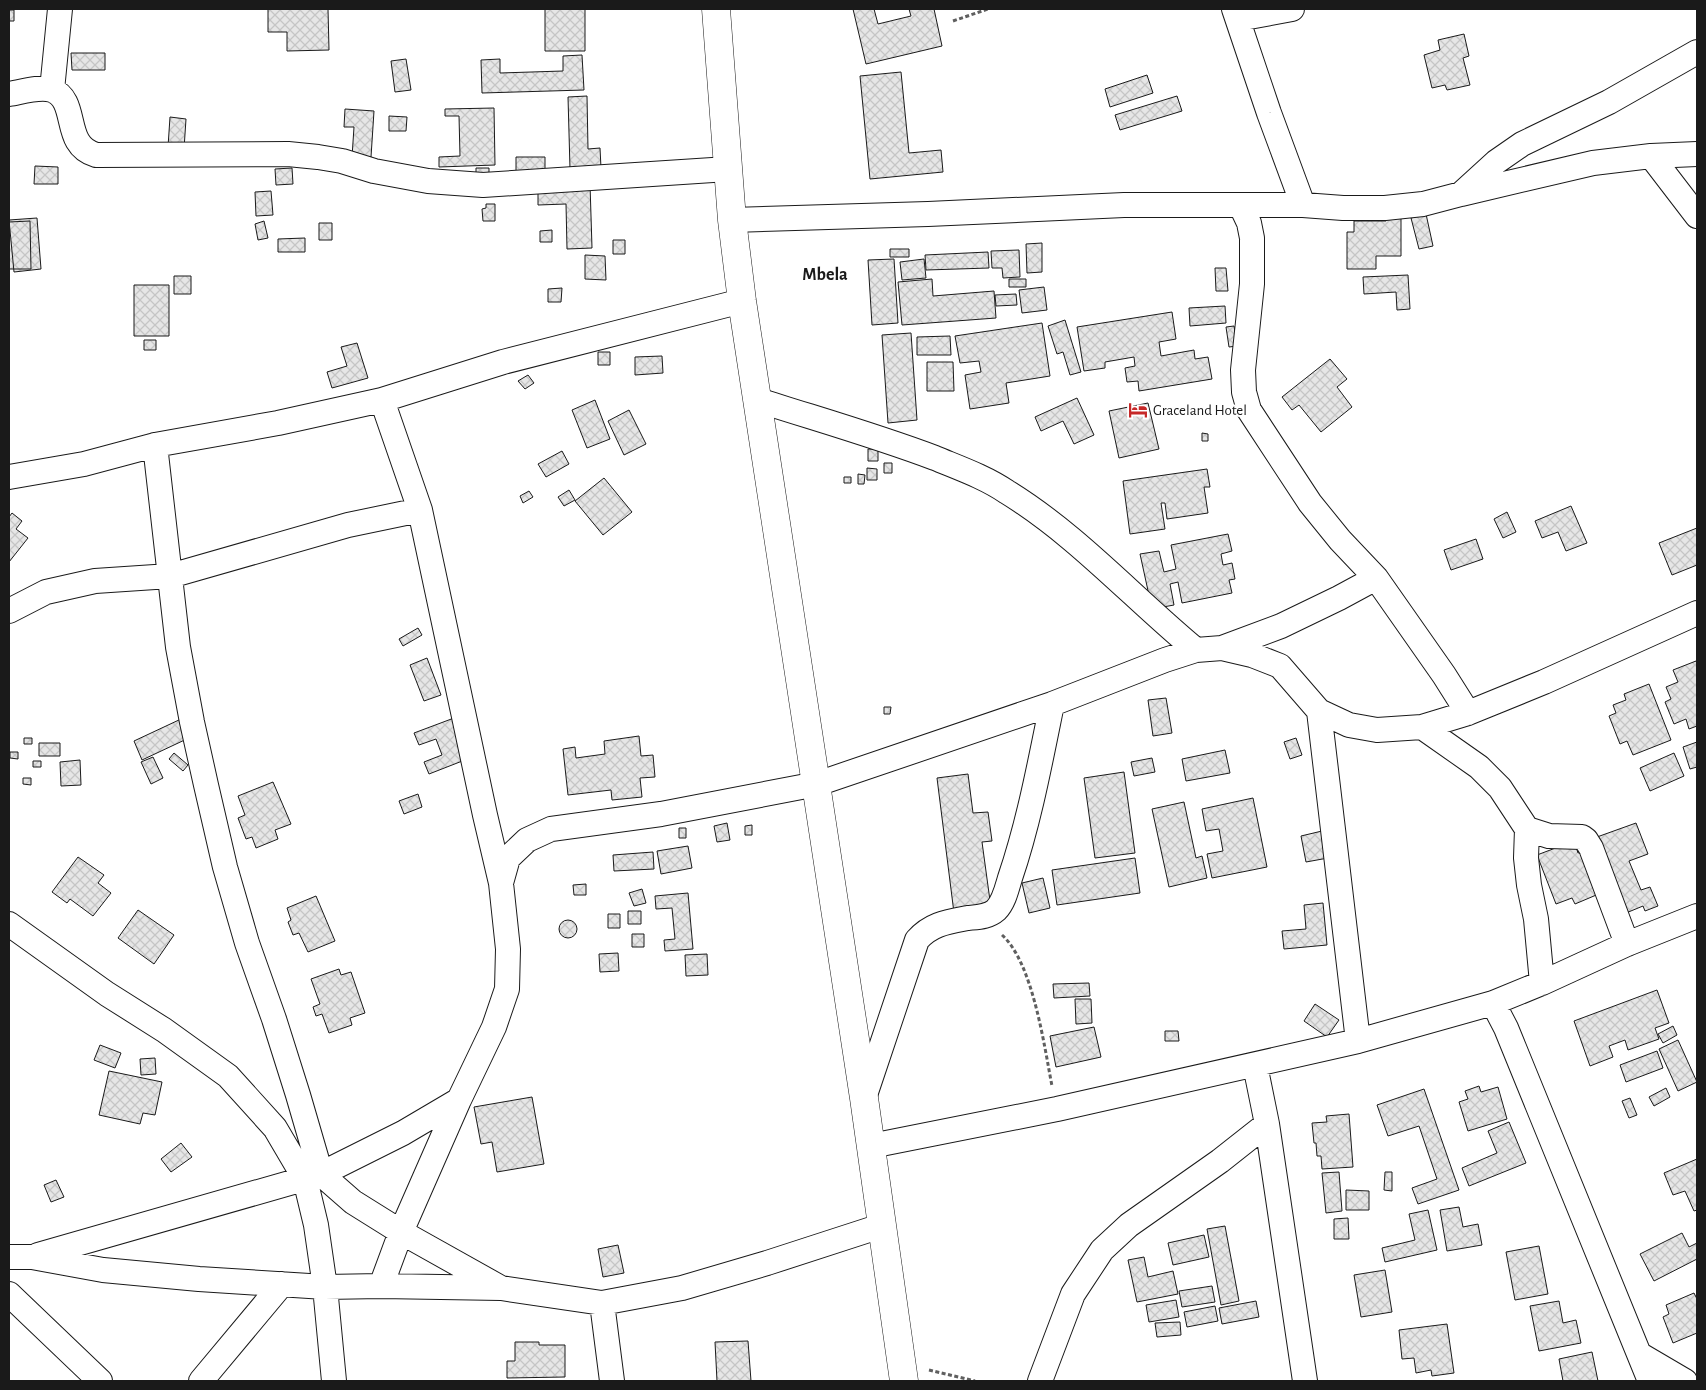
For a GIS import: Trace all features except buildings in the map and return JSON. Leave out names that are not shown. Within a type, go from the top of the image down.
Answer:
[{"type":"highway","points":[[716,9],[732,220],[742,301],[817,784],[903,1373]]},
{"type":"street","points":[[52,90],[60,9]]},
{"type":"street","points":[[1292,9],[1236,14],[1268,113],[1303,205]]},
{"type":"street","points":[[1461,194],[1496,162],[1522,144],[1609,102],[1697,52]]},
{"type":"street","points":[[9,94],[31,89],[52,90],[65,101],[79,146],[86,152],[96,155],[288,154],[318,156],[374,171],[428,181],[483,185],[728,169]]},
{"type":"street","points":[[732,220],[1124,205],[1303,205],[1343,208],[1385,208],[1423,204],[1593,163],[1651,156],[1697,154]]},
{"type":"street","points":[[1651,156],[1697,216]]},
{"type":"street","points":[[1241,206],[1252,238],[1252,284],[1243,370],[1244,392],[1249,410],[1310,503],[1340,540],[1376,578],[1439,667],[1468,713]]},
{"type":"street","points":[[9,477],[84,464],[155,446],[278,423],[382,400],[503,362],[742,301]]},
{"type":"street","points":[[382,400],[420,510],[484,815],[501,883],[508,949],[507,989],[494,1027],[459,1100],[402,1232],[382,1286]]},
{"type":"street","points":[[758,400],[909,448],[966,470],[1006,490],[1041,514],[1196,650]]},
{"type":"street","points":[[155,446],[178,646],[192,722],[225,867],[247,943],[298,1095],[313,1177],[316,1225],[325,1287],[334,1381]]},
{"type":"street","points":[[9,611],[46,592],[95,581],[170,576],[348,525],[420,510]]},
{"type":"street","points":[[501,883],[508,858],[527,840],[551,830],[661,814],[817,784],[1052,704],[1165,660],[1196,650],[1222,648],[1281,626],[1376,578]]},
{"type":"street","points":[[1222,648],[1252,655],[1280,666],[1319,711],[1349,725],[1377,730],[1422,726],[1468,713],[1544,682],[1697,613]]},
{"type":"street","points":[[864,1098],[917,940],[926,930],[934,926],[986,916],[996,910],[1003,900],[1016,861],[1033,795],[1052,704]]},
{"type":"street","points":[[1319,711],[1358,1041]]},
{"type":"street","points":[[1422,726],[1479,767],[1500,788],[1527,829],[1526,858],[1536,919],[1542,983]]},
{"type":"street","points":[[1527,829],[1549,836],[1576,836],[1586,840],[1591,848],[1627,944]]},
{"type":"street","points":[[871,1146],[1057,1109],[1358,1041],[1493,1003],[1627,944],[1697,916]]},
{"type":"street","points":[[9,924],[107,994],[164,1030],[228,1076],[275,1128],[313,1177],[402,1232],[501,1288]]},
{"type":"street","points":[[1493,1003],[1513,1046],[1650,1381]]},
{"type":"street","points":[[1255,1065],[1267,1124],[1305,1381]]},
{"type":"street","points":[[20,1257],[313,1177],[403,1134],[459,1100]]},
{"type":"street","points":[[1040,1381],[1073,1294],[1102,1250],[1129,1225],[1220,1161],[1267,1124]]},
{"type":"street","points":[[20,1257],[103,1270],[199,1279],[325,1287],[501,1288],[602,1303],[682,1288],[881,1226]]},
{"type":"street","points":[[201,1381],[282,1284]]},
{"type":"street","points":[[9,1294],[100,1381]]},
{"type":"street","points":[[602,1303],[612,1381]]},
{"type":"street","points":[[1640,1354],[1685,1381]]},
{"type":"path","points":[[953,21],[988,9]]},
{"type":"path","points":[[968,918],[1000,932],[1008,940],[1018,957],[1030,985],[1057,1109]]},
{"type":"path","points":[[903,1373],[974,1381]]},
{"type":"place","name":"Graceland Hotel","points":[[1138,410]]},
{"type":"district","name":"Mbela","points":[[825,275]]}]
